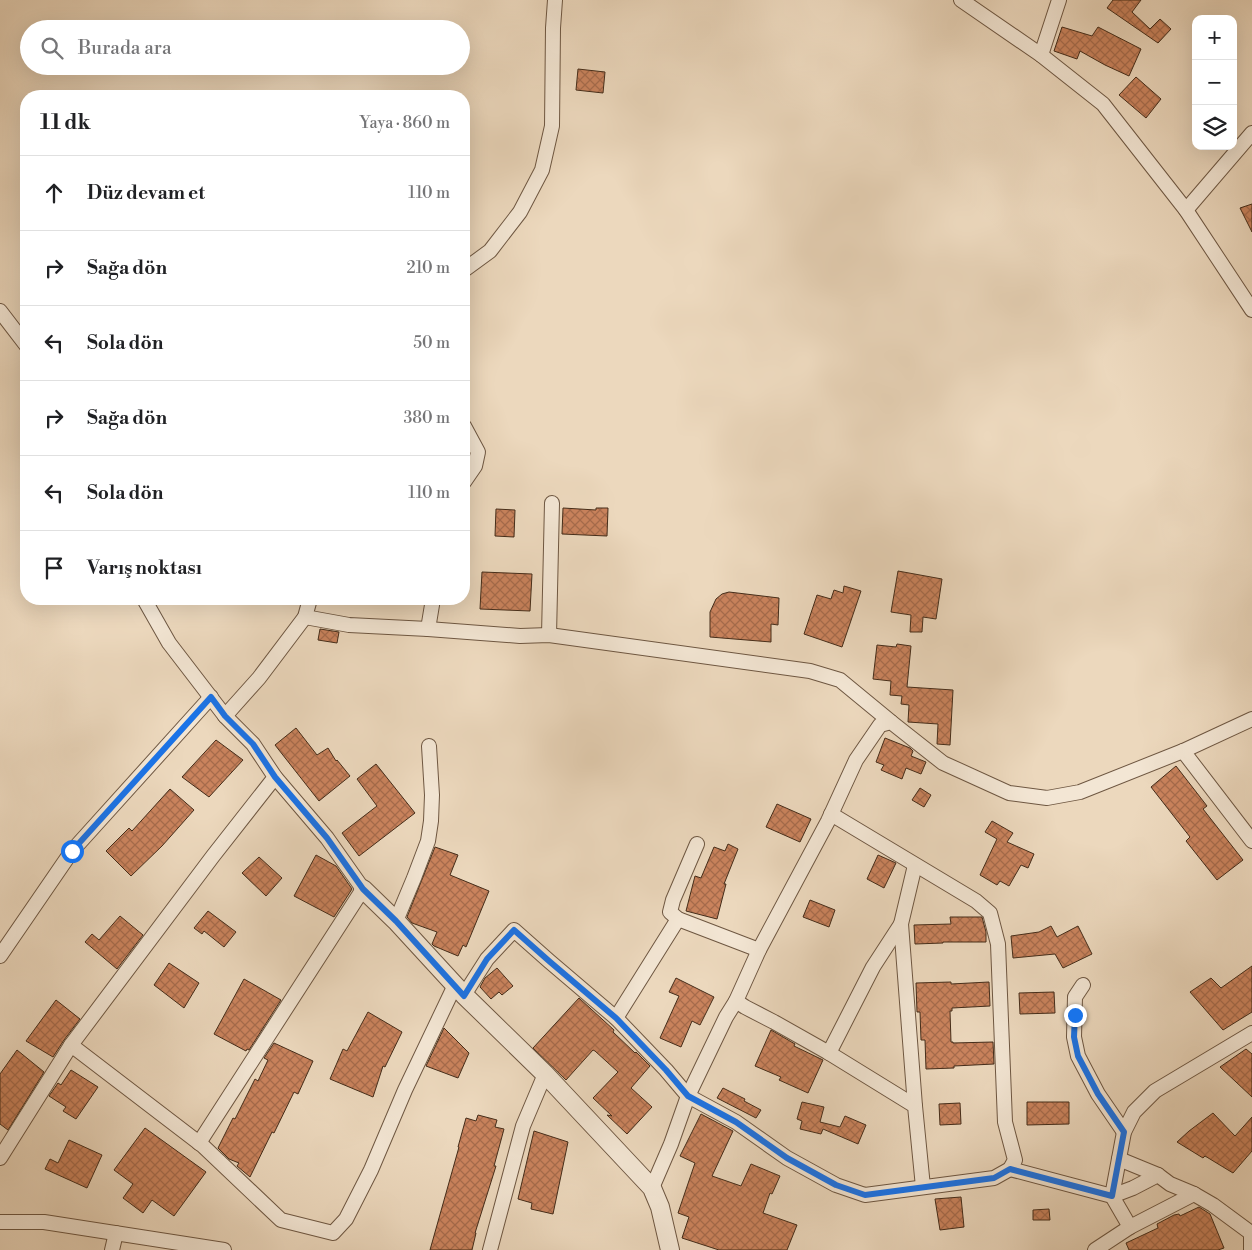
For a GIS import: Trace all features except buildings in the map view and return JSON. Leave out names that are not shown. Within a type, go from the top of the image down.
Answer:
[{"type":"street","points":[[470,266],[490,251],[520,212],[542,170],[552,126],[552,28],[555,0]]},
{"type":"street","points":[[960,0],[1041,55],[1102,104],[1186,210],[1252,310]]},
{"type":"street","points":[[1041,55],[1059,0]]},
{"type":"street","points":[[1186,210],[1252,134]]},
{"type":"street","points":[[0,311],[20,337]]},
{"type":"street","points":[[470,437],[478,452],[470,472]]},
{"type":"street","points":[[549,635],[552,503]]},
{"type":"street","points":[[147,605],[169,643],[225,716],[253,744],[275,777],[327,838],[363,889],[396,921],[460,990],[545,1074],[652,1188],[660,1207],[670,1250]]},
{"type":"street","points":[[225,716],[259,678],[305,617],[308,605]]},
{"type":"street","points":[[428,629],[432,605]]},
{"type":"street","points":[[305,617],[349,626],[428,629],[520,636],[549,635],[810,671],[840,680],[943,763],[1009,793],[1047,798],[1080,792],[1183,751],[1252,719]]},
{"type":"street","points":[[0,956],[72,851],[211,697]]},
{"type":"street","points":[[652,1188],[671,1144],[688,1096],[726,1017],[736,1001],[759,950],[831,814],[856,760],[880,726],[891,722]]},
{"type":"street","points":[[396,921],[428,841],[432,795],[429,746]]},
{"type":"street","points":[[1183,751],[1252,841]]},
{"type":"street","points":[[0,1158],[71,1045],[275,777]]},
{"type":"street","points":[[71,1045],[198,1143],[281,1220],[333,1233],[346,1219],[371,1170],[405,1090],[460,990],[514,930],[616,1018],[688,1096],[736,1122],[787,1158],[836,1185],[865,1195],[994,1178],[1010,1169],[1015,1160],[1005,1122],[998,944],[990,913],[976,901],[831,814]]},
{"type":"street","points":[[696,844],[672,900],[670,912],[678,919],[759,950]]},
{"type":"street","points":[[915,865],[901,924],[923,1187]]},
{"type":"street","points":[[198,1143],[363,889]]},
{"type":"street","points":[[616,1018],[678,919]]},
{"type":"street","points":[[829,1053],[873,967],[901,924]]},
{"type":"street","points":[[1083,985],[1075,997],[1074,1037],[1078,1056],[1098,1094],[1124,1132]]},
{"type":"street","points":[[736,1001],[829,1053],[915,1106]]},
{"type":"street","points":[[1130,1227],[1112,1196],[1124,1132],[1134,1112],[1155,1091],[1252,1033]]},
{"type":"street","points":[[490,1250],[523,1126],[545,1074]]},
{"type":"street","points":[[1119,1159],[1158,1175],[1170,1184],[1194,1194],[1213,1205],[1252,1233],[1251,1250]]},
{"type":"street","points":[[1010,1169],[1112,1196],[1134,1188],[1158,1175]]},
{"type":"street","points":[[1094,1250],[1130,1227],[1194,1194]]},
{"type":"street","points":[[0,1222],[44,1222],[224,1250]]},
{"type":"street","points":[[112,1250],[116,1233]]},
{"type":"route","points":[[72,851],[211,697],[225,716],[253,744],[275,777],[327,838],[363,889],[396,921],[464,996],[487,959],[514,930],[616,1018],[688,1096],[736,1122],[787,1158],[836,1185],[865,1195],[994,1178],[1010,1169],[1112,1196],[1124,1132],[1098,1094],[1078,1056],[1074,1037],[1075,1015]]}]
